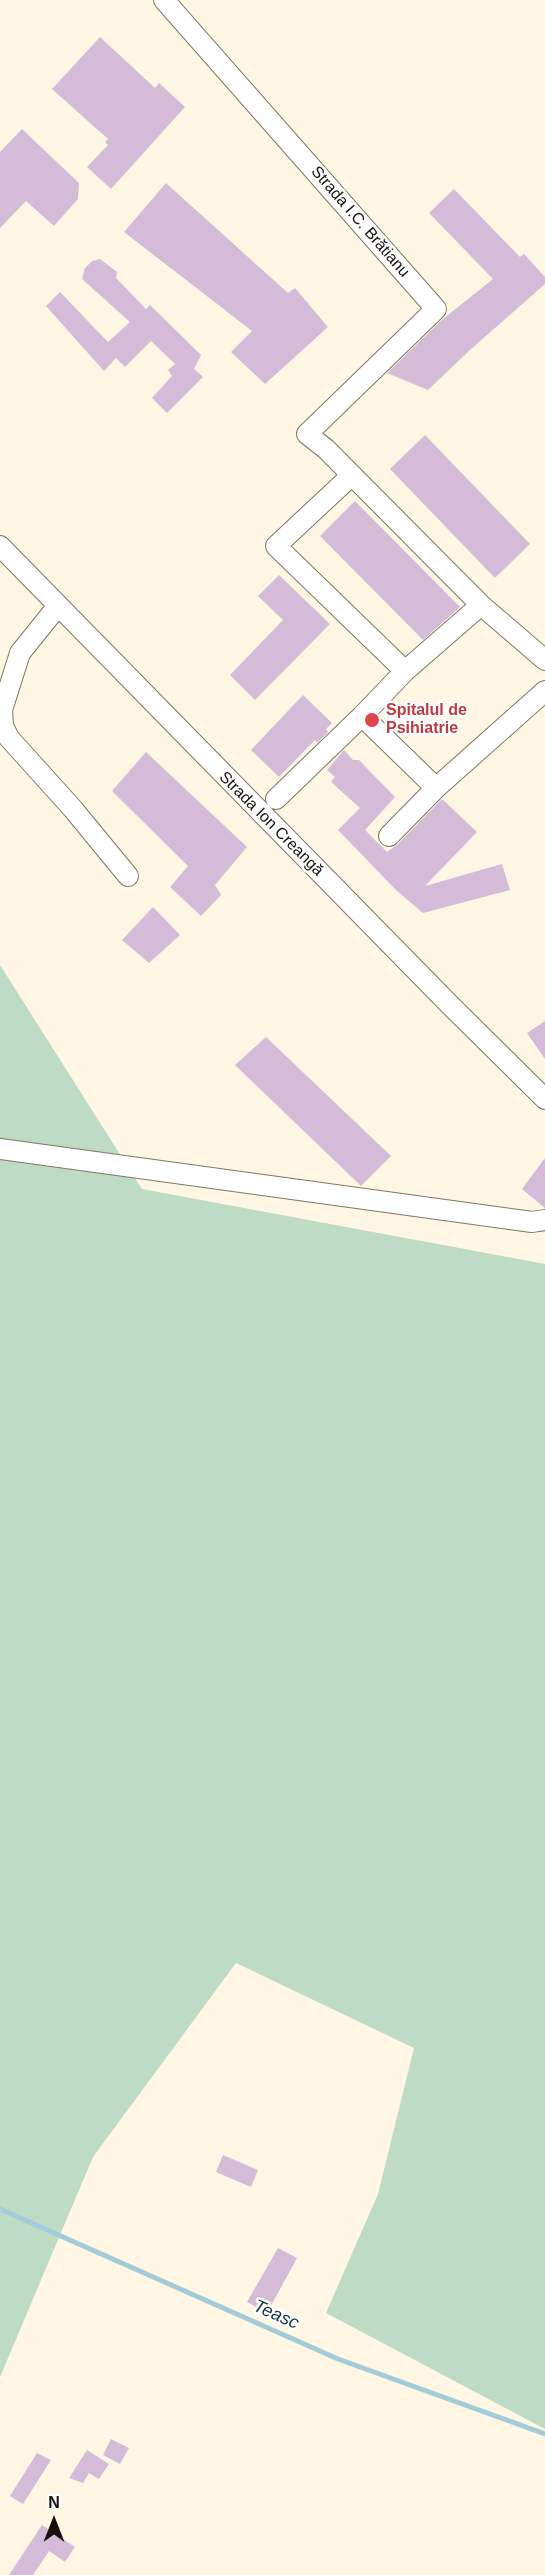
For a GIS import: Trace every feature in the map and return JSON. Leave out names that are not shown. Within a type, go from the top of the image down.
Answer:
[{"type":"street","name":"Strada I.C. Brătianu","points":[[164,0],[436,309],[307,434],[352,475]]},
{"type":"street","points":[[405,671],[276,546],[352,475],[481,605],[545,660]]},
{"type":"street","name":"Strada Ion Creangă","points":[[1,551],[450,1005],[543,1093]]},
{"type":"street","points":[[276,799],[405,671],[481,605]]},
{"type":"street","points":[[57,607],[20,653],[12,670],[2,710],[3,726],[9,738],[73,809],[128,876]]},
{"type":"street","points":[[389,836],[436,788],[545,691]]},
{"type":"street","points":[[362,716],[436,788]]},
{"type":"street","points":[[0,1149],[532,1222],[545,1220]]},
{"type":"green space","points":[[0,965],[142,1189],[545,1264],[545,2429],[326,2313],[378,2194],[414,2048],[236,1963],[93,2157],[0,2377]]},
{"type":"building","points":[[100,37],[155,88],[159,83],[185,107],[111,189],[87,167],[108,145],[105,142],[108,139],[52,89]]},
{"type":"building","points":[[22,129],[79,183],[78,199],[54,226],[26,201],[0,228],[0,152]]},
{"type":"building","points":[[166,183],[288,293],[295,288],[328,327],[265,384],[231,352],[252,331],[124,232]]},
{"type":"building","points":[[454,189],[520,257],[524,254],[545,277],[545,284],[428,390],[387,373],[443,319],[493,279],[429,213]]},
{"type":"building","points":[[100,259],[117,272],[116,278],[146,309],[150,305],[201,355],[194,369],[203,377],[167,413],[152,398],[172,376],[168,370],[175,364],[151,341],[125,367],[116,358],[104,371],[46,306],[60,292],[108,342],[130,322],[82,279],[85,268],[92,261]]},
{"type":"building","points":[[425,435],[530,544],[495,578],[390,469]]},
{"type":"building","points":[[355,501],[460,607],[423,640],[320,536]]},
{"type":"building","points":[[279,575],[330,624],[255,700],[230,675],[283,620],[258,596]]},
{"type":"building","points":[[303,695],[332,723],[326,729],[328,732],[317,743],[315,740],[279,777],[251,750]]},
{"type":"building","points":[[344,750],[353,760],[359,760],[395,797],[365,830],[387,852],[398,844],[442,799],[477,832],[425,886],[502,864],[510,890],[423,913],[396,890],[338,830],[360,808],[331,782],[335,777],[327,770]]},
{"type":"building","points":[[146,752],[247,847],[215,885],[221,895],[201,916],[170,887],[188,866],[112,791]]},
{"type":"building","points":[[153,907],[180,935],[149,963],[122,940]]},
{"type":"building","points":[[545,1021],[545,1059],[527,1033]]},
{"type":"building","points":[[266,1037],[391,1156],[361,1186],[235,1065]]},
{"type":"building","points":[[545,1158],[545,1208],[522,1189]]},
{"type":"building","points":[[223,2155],[258,2170],[251,2187],[216,2172]]},
{"type":"building","points":[[278,2248],[297,2258],[267,2313],[247,2302]]},
{"type":"building","points":[[111,2439],[129,2448],[120,2464],[103,2455]]},
{"type":"building","points":[[87,2450],[109,2464],[99,2479],[89,2473],[83,2483],[69,2478]]},
{"type":"building","points":[[37,2453],[51,2460],[23,2504],[10,2496]]},
{"type":"building","points":[[42,2525],[75,2547],[65,2562],[49,2551],[33,2575],[9,2575]]},
{"type":"waterway","name":"Teasc","points":[[0,2209],[338,2359],[545,2434]]},
{"type":"place","name":"Spitalul de Psihiatrie","points":[[372,720]]}]
